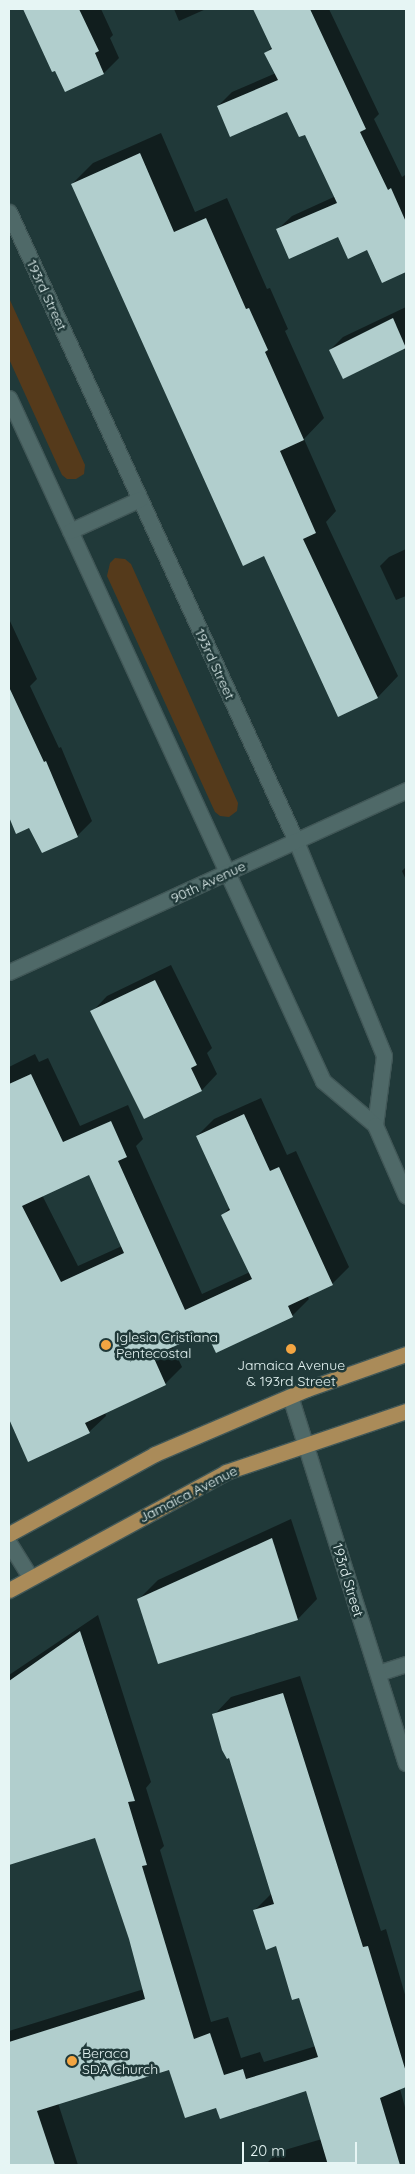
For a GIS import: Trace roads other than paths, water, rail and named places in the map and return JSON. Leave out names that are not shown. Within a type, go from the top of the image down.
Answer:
[{"type":"main road","points":[[9,1534],[155,1454],[290,1396],[357,1370],[406,1354]]},
{"type":"main road","name":"Jamaica Avenue","points":[[9,1590],[226,1472],[406,1411]]},
{"type":"street","name":"193rd Street","points":[[9,212],[296,841],[384,1056],[375,1125]]},
{"type":"street","points":[[9,398],[226,873],[324,1080],[375,1125],[406,1196]]},
{"type":"street","points":[[70,531],[140,499]]},
{"type":"street","name":"90th Avenue","points":[[9,972],[406,790]]},
{"type":"street","name":"193rd Street","points":[[290,1396],[406,1763]]},
{"type":"street","points":[[9,1542],[30,1577]]},
{"type":"street","points":[[378,1673],[406,1664]]},
{"type":"place","name":"Iglesia Cristiana Pentecostal","points":[[106,1345]]},
{"type":"place","name":"Jamaica Avenue & 193rd Street","points":[[291,1349]]},
{"type":"place","name":"Beraca SDA Church","points":[[72,2061]]}]
